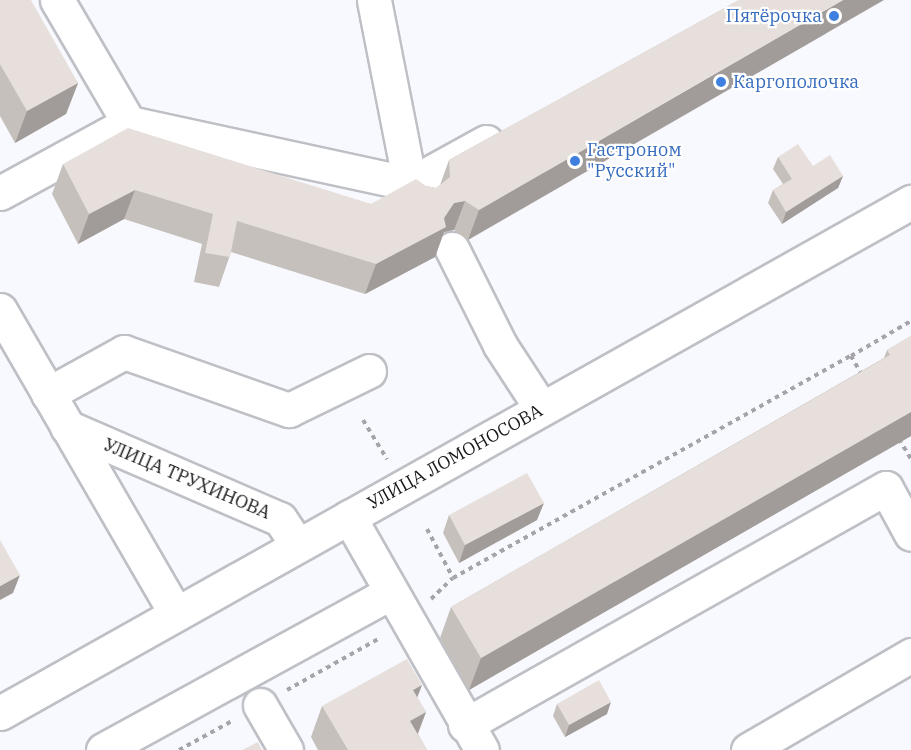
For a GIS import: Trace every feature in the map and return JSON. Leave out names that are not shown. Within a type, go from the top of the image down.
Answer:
[{"type":"street","points":[[57,0],[129,123]]},
{"type":"street","points":[[374,0],[416,192]]},
{"type":"street","points":[[0,193],[129,123],[416,192],[514,126]]},
{"type":"street","name":"УЛИЦА ЛОМОНОСОВА","points":[[0,713],[297,544],[911,202]]},
{"type":"street","points":[[452,249],[500,345],[541,408]]},
{"type":"street","name":"УЛИЦА ТРУХИНОВА","points":[[0,309],[176,614]]},
{"type":"street","points":[[48,394],[124,352],[289,410],[369,371]]},
{"type":"street","name":"УЛИЦА ТРУХИНОВА","points":[[67,427],[280,519],[297,544]]},
{"type":"street","points":[[349,517],[406,623],[474,738],[886,488],[911,534]]},
{"type":"street","points":[[103,750],[390,593]]},
{"type":"street","points":[[748,750],[911,655]]},
{"type":"street","points":[[260,705],[286,750]]},
{"type":"path","points":[[179,750],[406,623],[453,578],[911,321]]},
{"type":"path","points":[[851,356],[868,386]]},
{"type":"path","points":[[363,420],[387,459]]},
{"type":"path","points":[[892,429],[911,459]]},
{"type":"path","points":[[427,529],[453,578]]},
{"type":"building","points":[[0,0],[31,0],[78,83],[27,111],[0,64]]},
{"type":"building","points":[[739,0],[843,0],[479,210],[465,201],[454,203],[444,218],[446,227],[376,264],[237,221],[230,257],[205,253],[213,214],[135,190],[89,214],[63,164],[128,128],[371,204],[416,179],[426,186],[436,188],[450,177],[449,160]]},
{"type":"building","points":[[798,144],[813,166],[830,155],[843,176],[786,212],[773,190],[792,179],[778,157]]},
{"type":"building","points":[[911,336],[911,412],[481,658],[451,607],[890,355],[887,350]]},
{"type":"building","points":[[527,473],[544,503],[465,545],[449,515]]},
{"type":"building","points":[[0,540],[20,575],[0,586]]},
{"type":"building","points":[[407,659],[422,685],[413,690],[426,712],[410,721],[427,750],[348,750],[322,706]]},
{"type":"building","points":[[599,680],[611,702],[569,725],[557,704]]},
{"type":"building","points":[[258,742],[262,750],[242,750]]},
{"type":"place","name":"Пятёрочка","points":[[834,16]]},
{"type":"place","name":"Каргополочка","points":[[721,82]]},
{"type":"place","name":"Гастроном \"Русский\"","points":[[575,161]]}]
